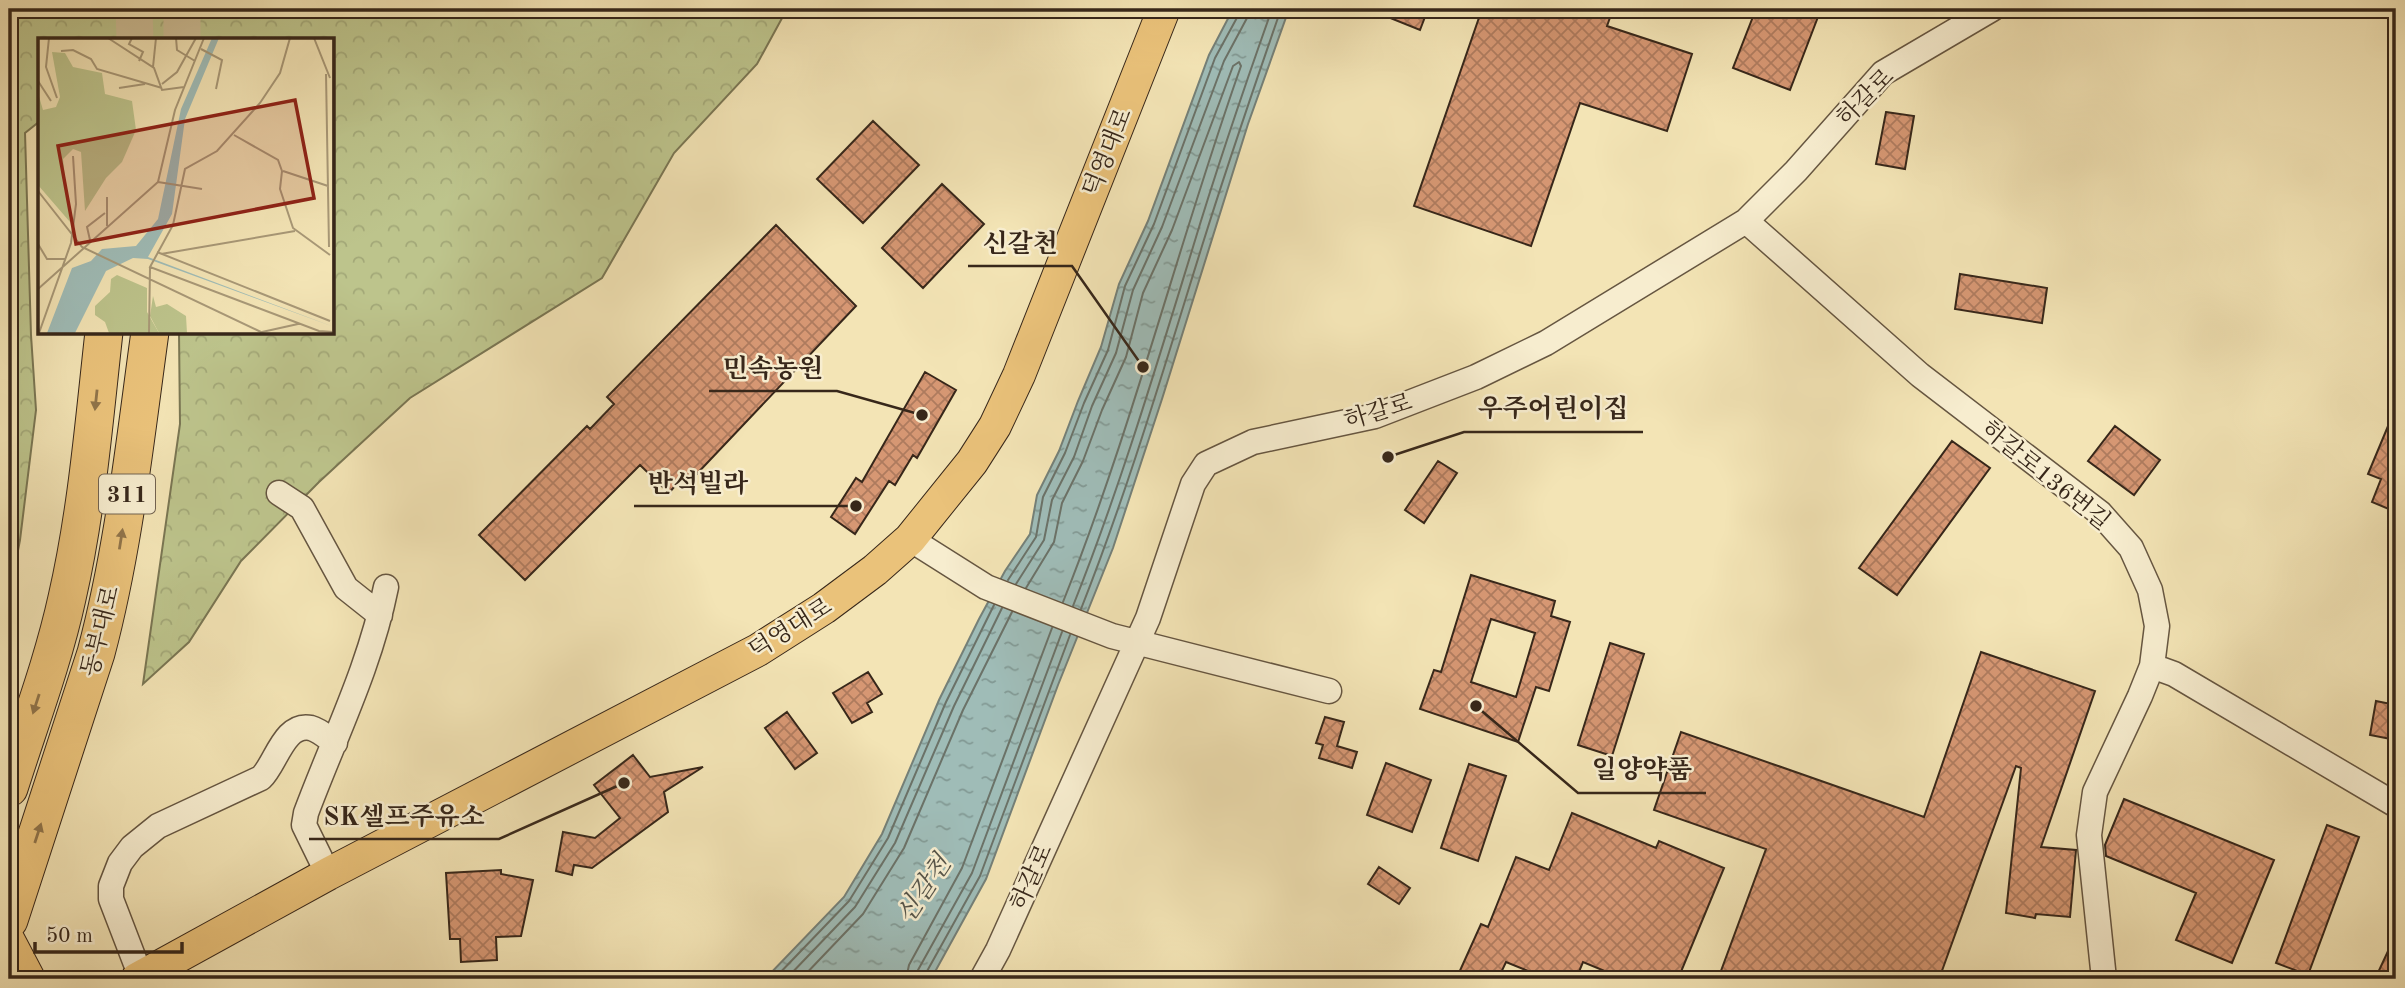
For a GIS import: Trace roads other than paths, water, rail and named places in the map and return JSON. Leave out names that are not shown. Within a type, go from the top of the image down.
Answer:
[{"type":"highway","name":"동부대로","points":[[9,788],[68,597],[80,533],[104,334]]},
{"type":"highway","name":"동부대로","points":[[9,920],[96,653],[123,528],[149,334]]},
{"type":"main road","name":"덕영대로","points":[[139,978],[328,874],[758,650],[824,608],[911,539],[972,462],[995,426],[1019,375],[1164,9]]},
{"type":"main road","points":[[9,941],[29,979]]},
{"type":"street","name":"하갈로","points":[[982,979],[1148,645],[1148,618],[1194,484],[1206,464],[1253,442],[1376,416],[1476,377],[1546,343],[1746,221],[1796,171],[1883,74],[1992,9]]},
{"type":"street","name":"하갈로136번길","points":[[1746,221],[1920,375],[2099,513],[2131,548],[2150,590],[2157,626],[2152,666],[2095,792],[2089,835],[2104,979]]},
{"type":"street","points":[[279,493],[302,508],[346,588],[380,615]]},
{"type":"street","points":[[911,539],[986,587],[1112,636],[1329,691]]},
{"type":"street","points":[[328,874],[304,825],[306,813],[366,663],[386,587]]},
{"type":"street","points":[[2152,666],[2174,674],[2396,806]]},
{"type":"street","points":[[139,978],[111,899],[114,874],[132,846],[158,826],[261,778],[285,740],[298,729],[313,728],[335,743]]},
{"type":"water","points":[[1233,9],[1289,9],[1248,124],[1113,548],[1058,685],[986,879],[931,979],[765,979],[844,897],[882,834],[939,700],[1005,571],[1030,534],[1037,495],[1059,451],[1101,347],[1119,284],[1148,221],[1209,55]]},
{"type":"tunnel","points":[[134,9],[135,38]]},
{"type":"tunnel","points":[[182,9],[182,38]]},
{"type":"place","name":"신갈천","points":[[1143,367]]},
{"type":"place","name":"민속농원","points":[[922,415]]},
{"type":"place","name":"우주어린이집","points":[[1388,457]]},
{"type":"place","name":"반석빌라","points":[[856,506]]},
{"type":"place","name":"일양약품","points":[[1476,706]]},
{"type":"place","name":"SK셀프주유소","points":[[624,783]]}]
